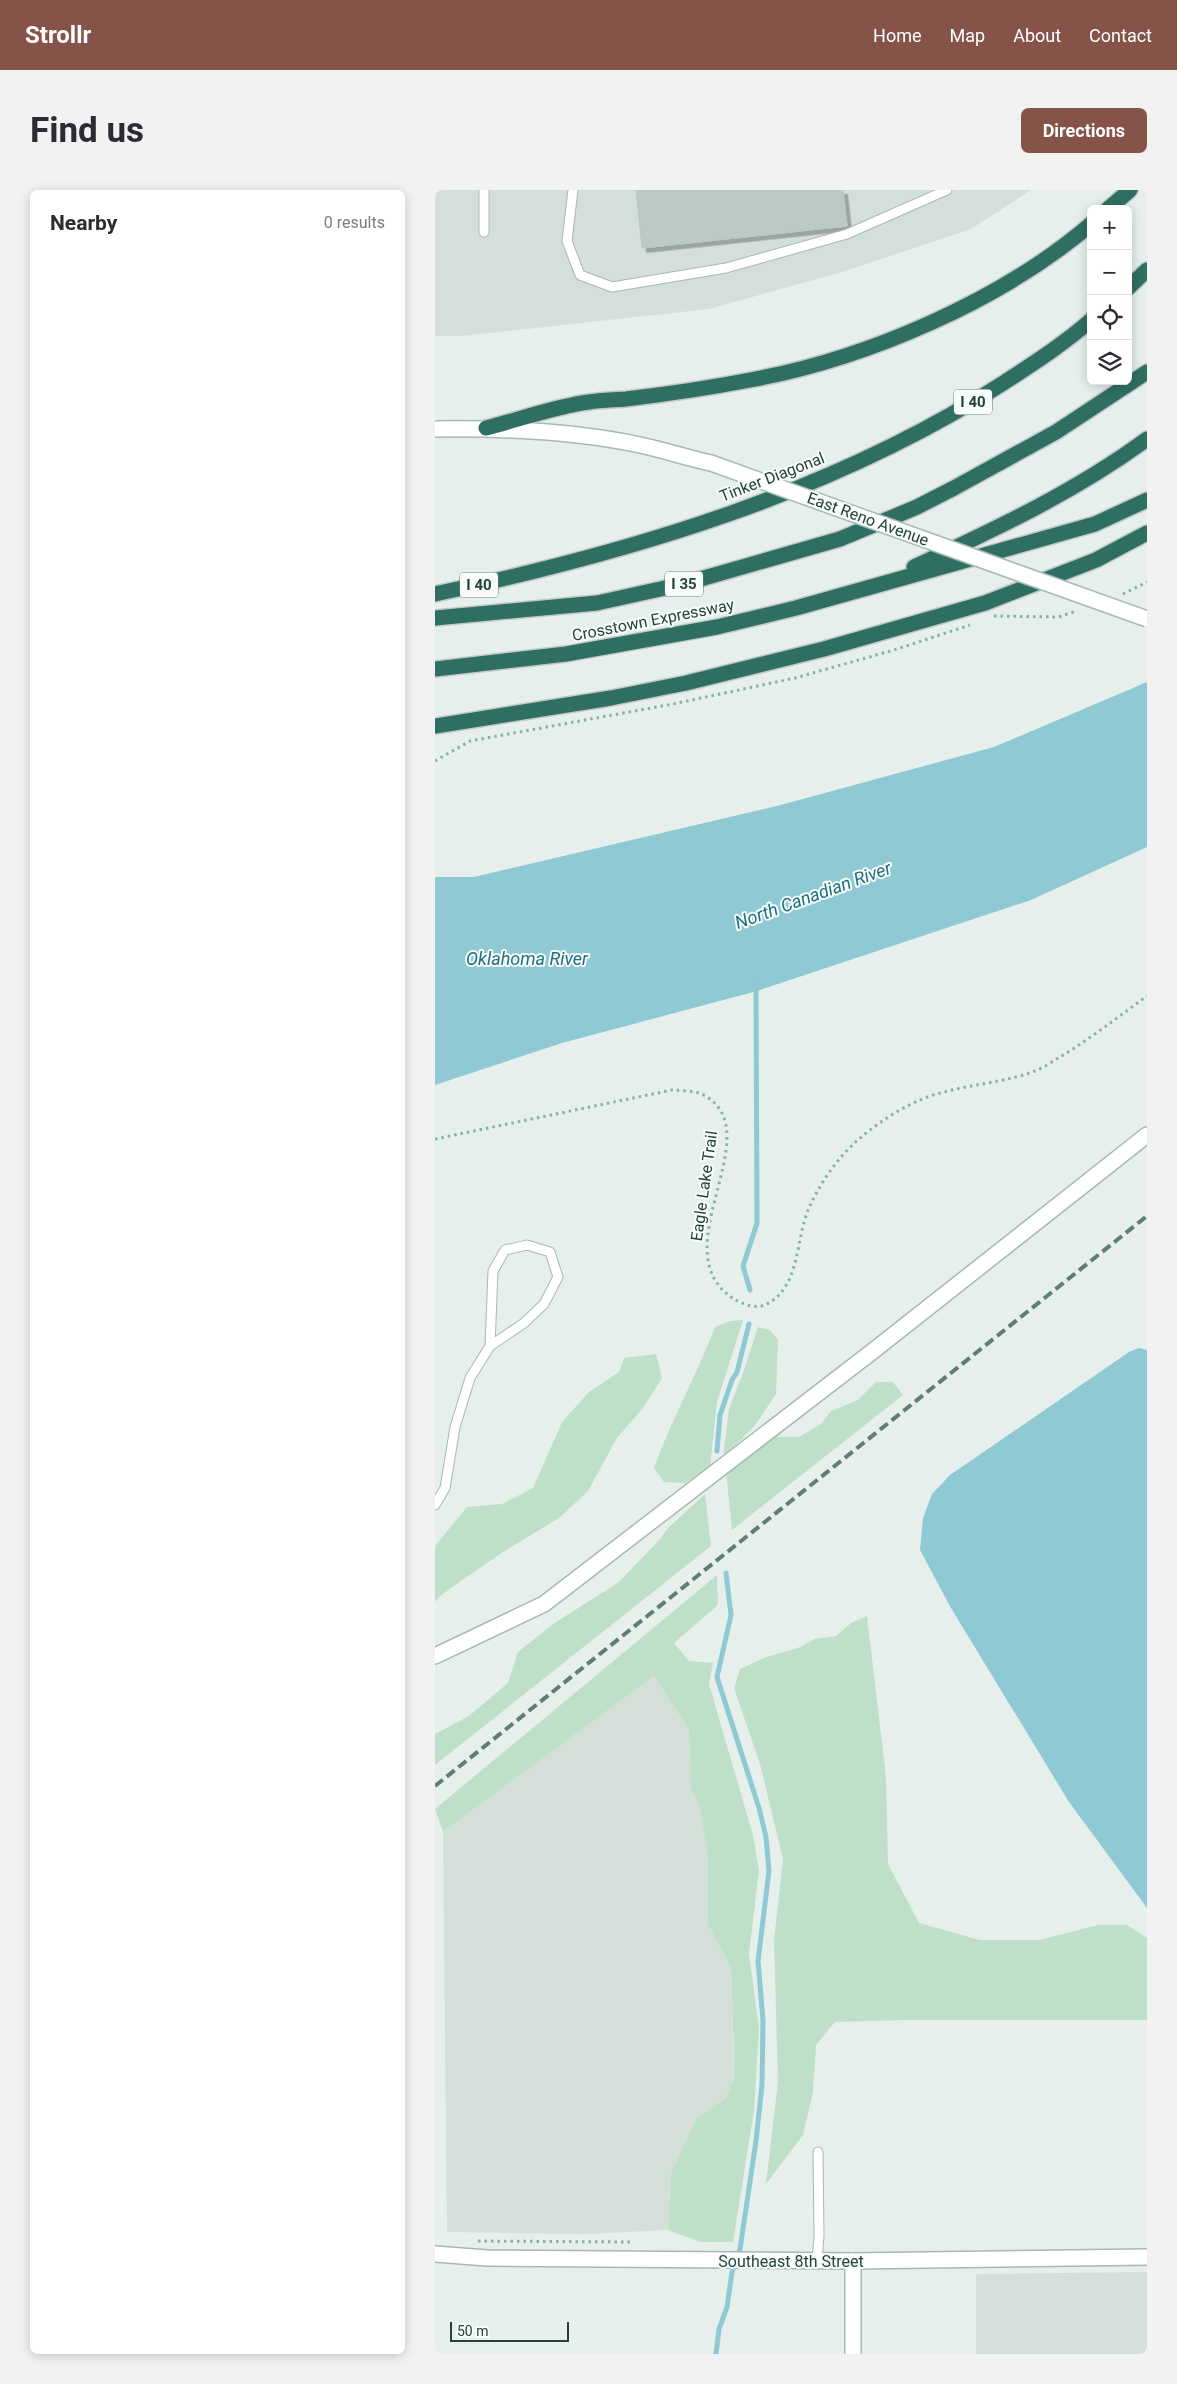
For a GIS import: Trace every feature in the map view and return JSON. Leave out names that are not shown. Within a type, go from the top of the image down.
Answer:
[{"type":"highway","points":[[1112,205],[1129,190]]},
{"type":"highway","points":[[486,428],[587,402],[644,397],[751,380],[847,354],[917,328],[967,305],[1050,255],[1087,227]]},
{"type":"highway","points":[[1132,284],[1147,270]]},
{"type":"highway","name":"Tinker Diagonal","points":[[435,594],[522,575],[637,544],[744,508],[844,468],[911,436],[968,405],[1028,366],[1087,323]]},
{"type":"highway","name":"I 35","points":[[435,618],[597,603],[683,584],[840,539],[917,507],[954,488],[1056,432],[1147,372]]},
{"type":"highway","points":[[875,586],[1025,515],[1076,486],[1147,439]]},
{"type":"highway","points":[[875,586],[1095,524],[1147,500]]},
{"type":"highway","points":[[435,726],[667,687],[824,649],[985,603],[1096,560],[1147,533]]},
{"type":"highway","name":"Crosstown Expressway","points":[[435,669],[566,654],[635,643],[717,627],[875,586]]},
{"type":"street","name":"East Reno Avenue","points":[[435,429],[486,428],[640,445],[711,464],[1147,619]]},
{"type":"street","points":[[435,1656],[544,1604],[873,1351],[1147,1135]]},
{"type":"street","name":"Southeast 8th Street","points":[[435,2254],[487,2258],[853,2262],[1147,2257]]},
{"type":"street","points":[[853,2262],[853,2354]]},
{"type":"lane","points":[[484,190],[484,232]]},
{"type":"lane","points":[[573,190],[567,242],[580,274],[612,287],[726,268],[837,237],[947,190]]},
{"type":"lane","points":[[920,190],[922,201]]},
{"type":"lane","points":[[435,1505],[445,1488],[455,1427],[470,1378],[490,1346],[524,1323],[544,1304],[558,1277],[550,1252],[527,1245],[505,1250],[493,1271],[490,1346]]},
{"type":"lane","points":[[817,2261],[819,2236],[818,2152]]},
{"type":"path","name":"Eagle Lake Trail","points":[[435,1140],[672,1090],[693,1092],[707,1096],[725,1119],[727,1138],[707,1231],[707,1252],[711,1271],[720,1289],[733,1298],[745,1305],[763,1306],[782,1293],[796,1259],[799,1238],[808,1210],[818,1190],[841,1158],[859,1140],[889,1117],[941,1092],[1036,1071],[1076,1047],[1147,996]]},
{"type":"path","points":[[474,2240],[641,2242]]},
{"type":"shaded area","points":[[435,190],[1031,190],[971,229],[842,272],[709,309],[461,336],[435,336]]},
{"type":"shaded area","points":[[654,1676],[689,1730],[691,1790],[699,1804],[708,1857],[708,1925],[731,1967],[734,2078],[726,2098],[696,2119],[671,2173],[668,2230],[586,2234],[447,2232],[443,1832]]},
{"type":"shaded area","points":[[1147,2272],[1147,2354],[976,2354],[976,2274]]},
{"type":"green space","points":[[743,1320],[717,1402],[710,1467],[685,1483],[664,1482],[654,1468],[715,1327],[730,1321]]},
{"type":"green space","points":[[758,1327],[770,1330],[778,1340],[776,1394],[756,1424],[723,1458],[729,1408]]},
{"type":"green space","points":[[656,1354],[662,1378],[643,1408],[617,1438],[588,1491],[559,1518],[500,1554],[441,1595],[435,1602],[435,1546],[467,1507],[502,1504],[533,1488],[562,1422],[589,1392],[619,1372],[624,1358]]},
{"type":"green space","points":[[876,1382],[893,1382],[903,1395],[732,1530],[726,1472],[774,1437],[799,1437],[821,1424],[831,1411],[858,1400]]},
{"type":"green space","points":[[705,1494],[711,1546],[435,1765],[435,1734],[469,1716],[508,1683],[518,1652],[553,1624],[619,1582],[661,1538],[667,1529]]},
{"type":"green space","points":[[717,1575],[718,1605],[674,1643],[689,1661],[713,1663],[709,1684],[753,1835],[759,1871],[749,1953],[759,2029],[754,2111],[733,2242],[701,2242],[668,2230],[671,2173],[696,2119],[726,2098],[734,2078],[734,2056],[731,1967],[708,1925],[708,1857],[699,1804],[691,1790],[689,1730],[654,1676],[443,1832],[435,1809]]},
{"type":"green space","points":[[867,1616],[886,1777],[888,1864],[919,1923],[980,1940],[1039,1940],[1098,1925],[1127,1925],[1147,1938],[1147,2020],[907,2020],[835,2022],[816,2045],[813,2092],[803,2135],[766,2184],[778,2082],[774,1940],[783,1859],[760,1764],[734,1688],[740,1669],[766,1657],[798,1648],[815,1639],[836,1636],[851,1623]]},
{"type":"water","name":"Oklahoma River","points":[[1147,682],[1147,847],[1031,900],[757,991],[562,1043],[435,1085],[435,877],[474,877],[777,806],[994,747]]},
{"type":"water","points":[[1139,1348],[1147,1350],[1147,1908],[1069,1802],[951,1608],[920,1550],[923,1518],[932,1494],[950,1475],[1129,1352]]},
{"type":"building","points":[[636,190],[843,190],[847,226],[642,248]]},
{"type":"waterway","points":[[750,1290],[743,1266],[757,1223],[756,986]]},
{"type":"waterway","points":[[717,1451],[720,1415],[732,1380],[737,1372],[749,1324]]},
{"type":"waterway","points":[[716,2354],[719,2329],[727,2307],[732,2272],[740,2249],[756,2141],[762,2085],[763,2020],[758,1961],[769,1871],[766,1837],[759,1808],[717,1677],[731,1615],[726,1573]]},
{"type":"railway","points":[[435,1786],[1147,1216]]},
{"type":"water label","name":"North Canadian River","points":[[813,895]]}]
